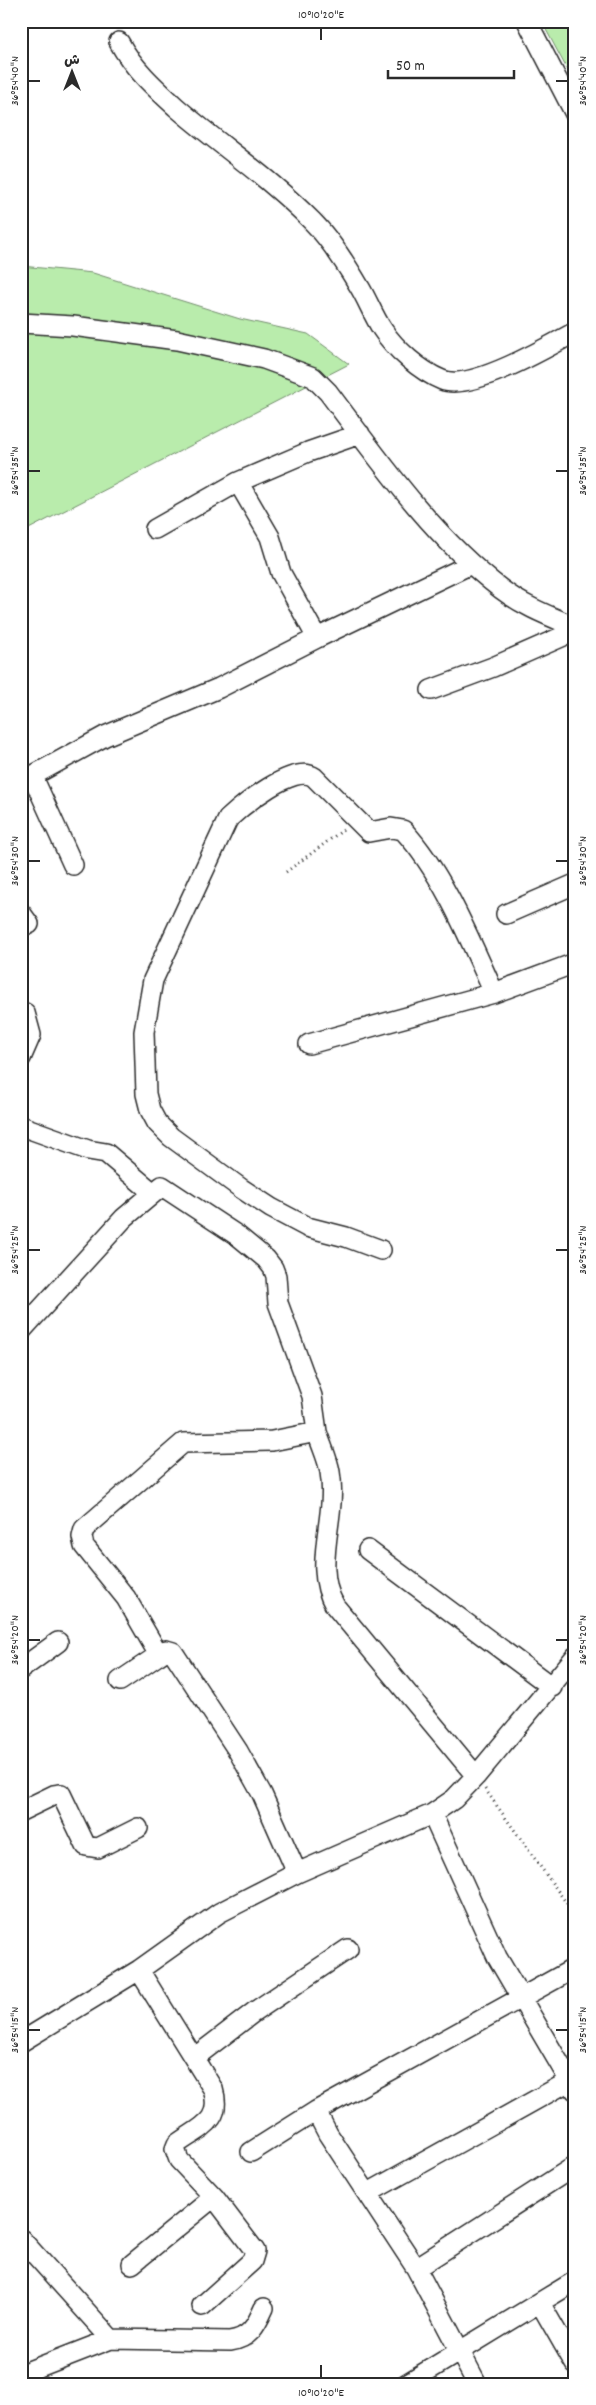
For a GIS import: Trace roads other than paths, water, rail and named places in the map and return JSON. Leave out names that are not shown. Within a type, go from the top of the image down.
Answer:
[{"type":"street","points":[[527,21],[575,114]]},
{"type":"street","points":[[119,42],[128,58],[149,82],[314,222],[359,286],[382,330],[412,361],[443,381],[468,382],[495,372],[575,332]]},
{"type":"street","points":[[21,323],[72,326],[177,340],[264,359],[293,368],[313,378],[328,392],[406,494],[471,564],[502,590],[529,607],[575,627]]},
{"type":"street","points":[[155,529],[238,482],[308,452],[360,434]]},
{"type":"street","points":[[238,482],[270,537],[281,573],[316,638]]},
{"type":"street","points":[[72,865],[27,779],[105,736],[219,688],[316,638],[471,564]]},
{"type":"street","points":[[431,690],[493,667],[575,631]]},
{"type":"street","points":[[380,1250],[346,1237],[307,1226],[242,1189],[171,1137],[156,1123],[150,1110],[145,1085],[144,1032],[153,980],[228,819],[240,808],[290,776],[304,773],[314,777],[369,832],[396,828],[407,835],[439,882],[466,931],[494,993]]},
{"type":"street","points":[[506,914],[575,884]]},
{"type":"street","points":[[309,1044],[494,993],[575,963]]},
{"type":"street","points":[[21,1011],[25,1013],[31,1035],[21,1058]]},
{"type":"street","points":[[21,1126],[88,1150],[106,1153],[152,1192]]},
{"type":"street","points":[[21,1331],[124,1218],[160,1186],[238,1236],[266,1258],[276,1276],[278,1302],[312,1396],[317,1432],[330,1473],[331,1510],[325,1555],[325,1583],[328,1594],[476,1776]]},
{"type":"street","points":[[159,1655],[126,1598],[84,1546],[82,1537],[84,1529],[183,1443],[272,1441],[317,1432]]},
{"type":"street","points":[[368,1550],[552,1687]]},
{"type":"street","points":[[21,1669],[58,1642]]},
{"type":"street","points":[[120,1681],[166,1650],[173,1652],[238,1751],[262,1794],[297,1873]]},
{"type":"street","points":[[21,2042],[138,1970],[219,1913],[297,1873],[432,1814],[454,1799],[552,1687],[575,1657]]},
{"type":"street","points":[[21,1811],[54,1795],[61,1794],[86,1846],[91,1848],[98,1848],[138,1828]]},
{"type":"street","points":[[368,2193],[573,2083],[497,1957],[432,1814]]},
{"type":"street","points":[[194,2058],[254,2012],[348,1949]]},
{"type":"street","points":[[251,2152],[316,2111],[575,1968]]},
{"type":"street","points":[[138,1970],[213,2089],[216,2108],[213,2117],[177,2144],[175,2149],[179,2160],[214,2197],[254,2248],[255,2256],[252,2261],[202,2306]]},
{"type":"street","points":[[316,2111],[416,2268],[477,2384]]},
{"type":"street","points":[[416,2268],[575,2166]]},
{"type":"street","points":[[132,2264],[214,2197]]},
{"type":"street","points":[[21,2239],[112,2339]]},
{"type":"street","points":[[406,2384],[575,2281]]},
{"type":"street","points":[[540,2303],[575,2364]]},
{"type":"street","points":[[21,2374],[112,2339],[241,2340],[256,2326],[264,2308]]}]
